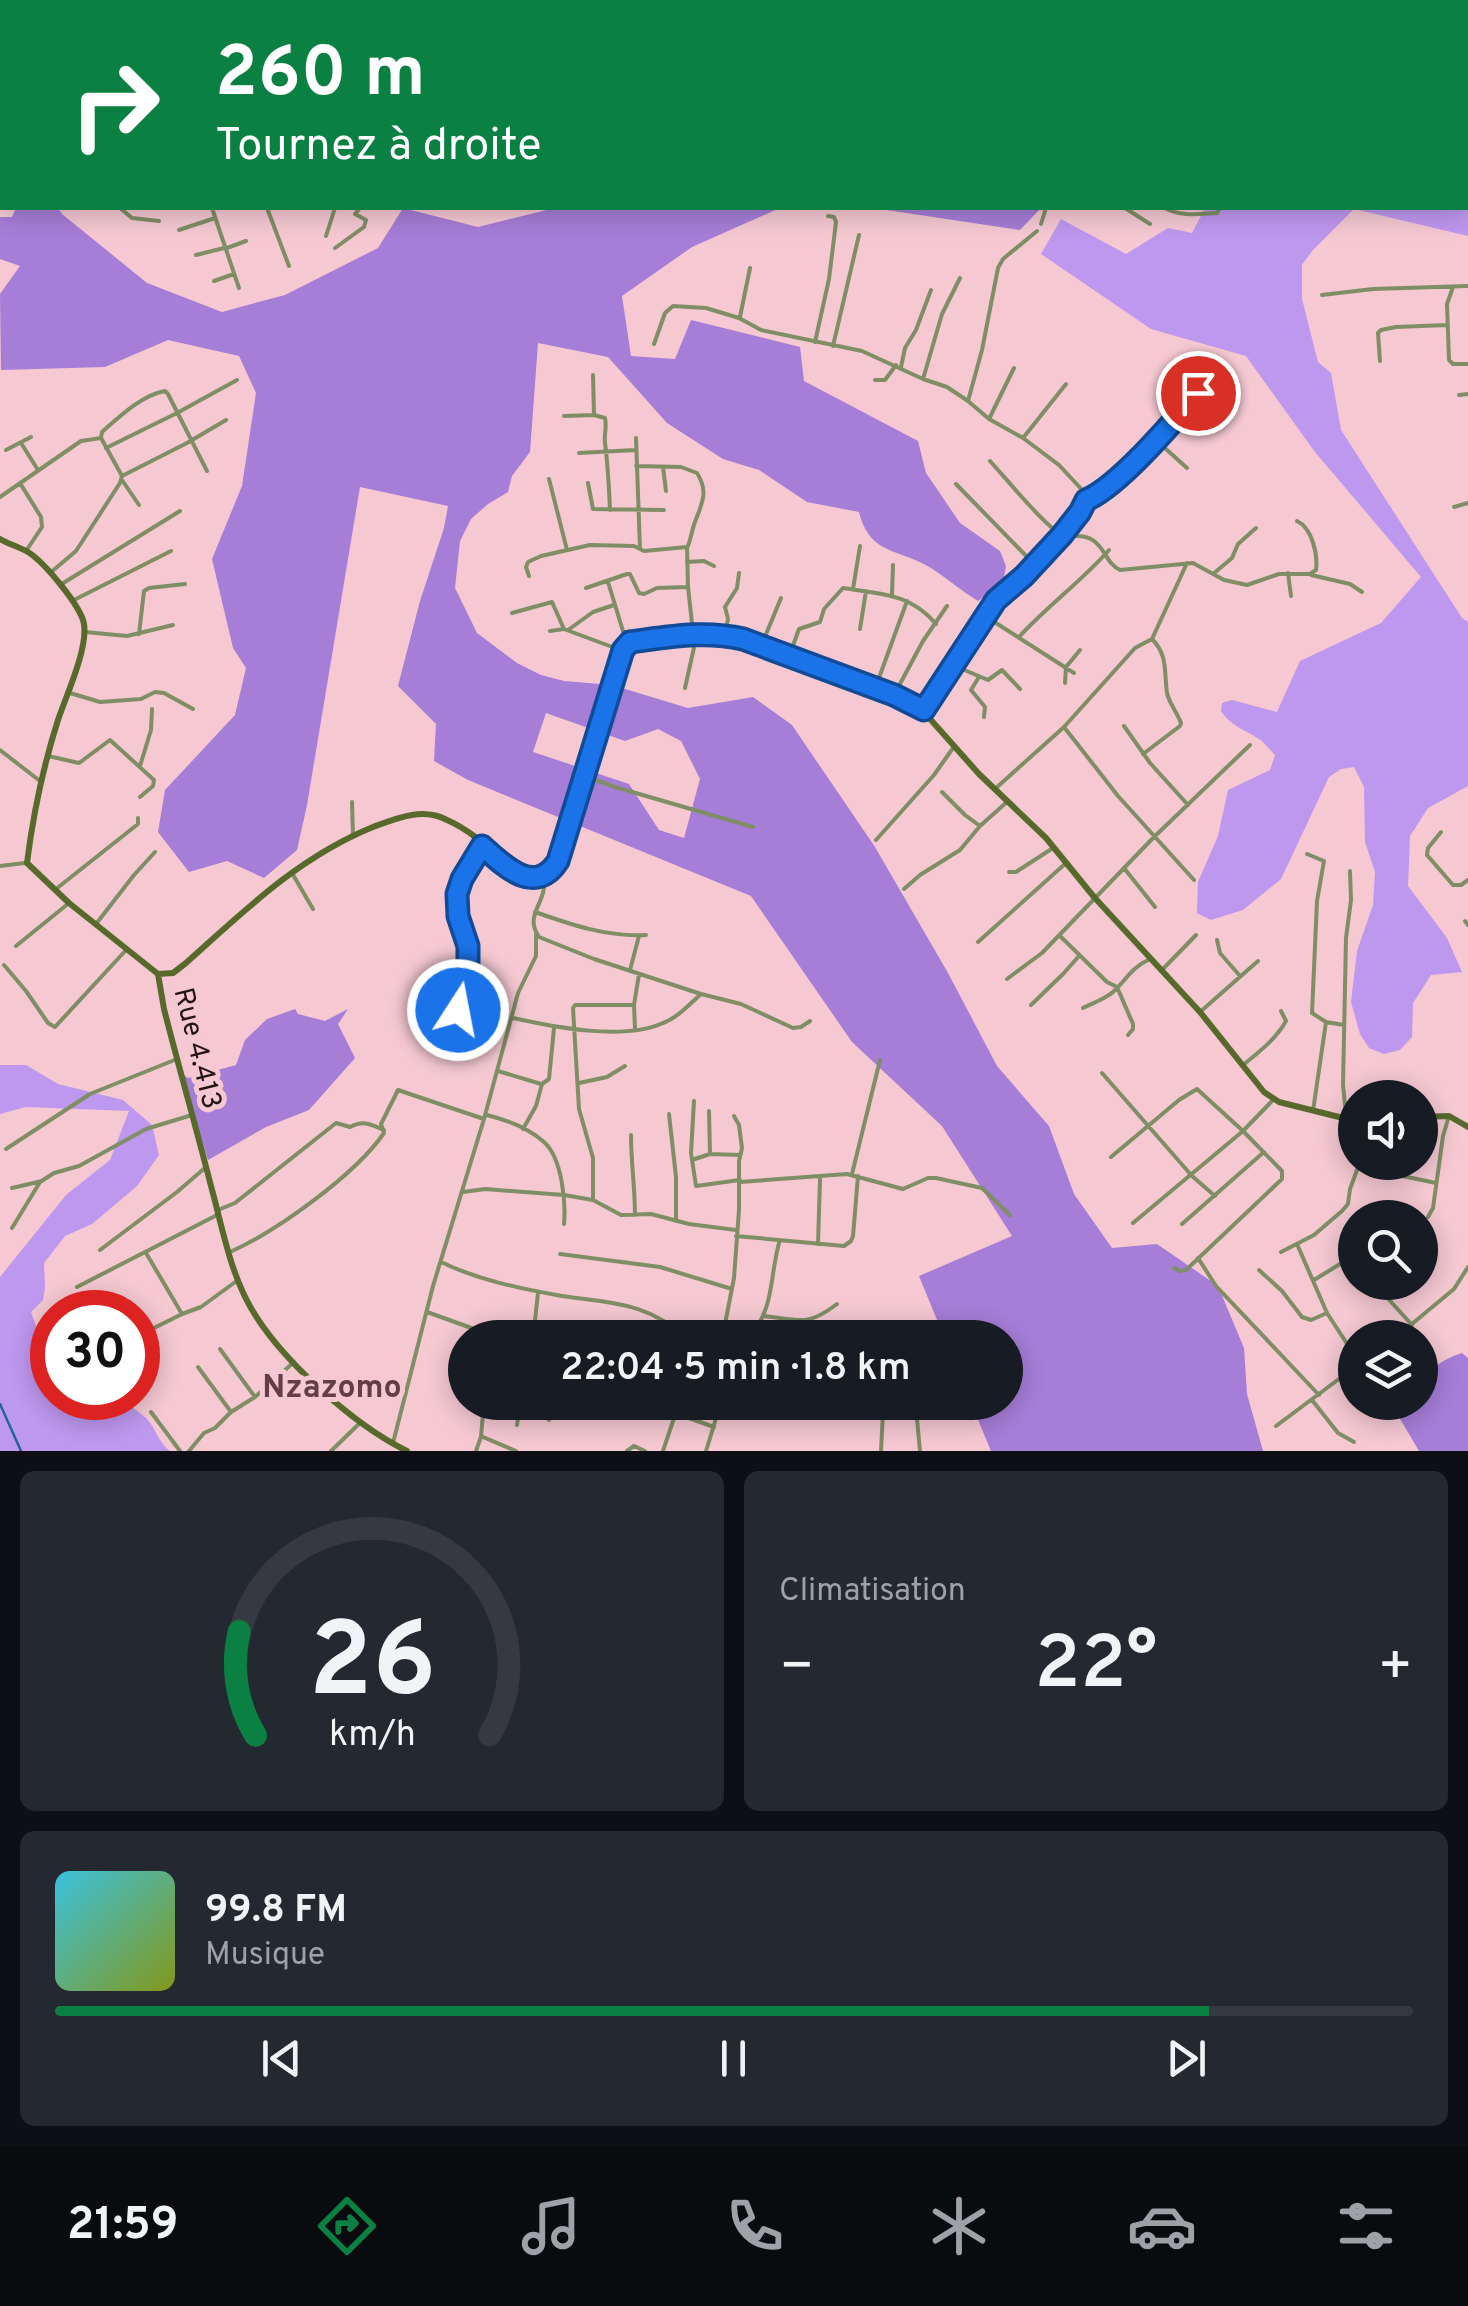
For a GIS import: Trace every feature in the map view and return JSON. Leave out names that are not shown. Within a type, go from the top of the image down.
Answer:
[{"type":"street","points":[[122,210],[132,218],[160,221]]},
{"type":"street","points":[[213,210],[239,288]]},
{"type":"street","points":[[268,210],[289,266]]},
{"type":"street","points":[[326,236],[333,210]]},
{"type":"street","points":[[335,248],[364,227],[366,220],[356,214],[359,210]]},
{"type":"street","points":[[1041,224],[1045,210]]},
{"type":"street","points":[[1128,210],[1150,224]]},
{"type":"street","points":[[1169,210],[1177,214],[1217,210]]},
{"type":"street","points":[[815,342],[836,222],[828,216]]},
{"type":"street","points":[[180,230],[215,218]]},
{"type":"street","points":[[968,400],[998,268],[1002,260],[1037,232]]},
{"type":"street","points":[[833,346],[860,235]]},
{"type":"street","points":[[196,254],[246,241]]},
{"type":"street","points":[[740,318],[750,268]]},
{"type":"street","points":[[214,282],[234,274]]},
{"type":"street","points":[[923,379],[942,314],[960,278]]},
{"type":"street","points":[[1322,294],[1468,286]]},
{"type":"street","points":[[1453,287],[1447,304],[1450,362],[1468,364]]},
{"type":"street","points":[[875,380],[885,380],[898,366],[930,290]]},
{"type":"street","points":[[654,344],[665,313],[673,306],[706,308],[740,318],[761,330],[862,351],[968,400],[988,419],[1024,438],[1059,465],[1085,493],[1080,512],[1062,535],[996,600],[924,710]]},
{"type":"street","points":[[1380,361],[1381,330],[1448,326]]},
{"type":"street","points":[[988,419],[1014,368]]},
{"type":"street","points":[[593,375],[594,415]]},
{"type":"street","points":[[106,448],[238,380]]},
{"type":"street","points":[[1024,438],[1066,384]]},
{"type":"street","points":[[139,505],[101,438],[104,428],[160,390],[168,394],[207,471]]},
{"type":"street","points":[[1086,500],[1120,475],[1198,393]]},
{"type":"street","points":[[1459,396],[1468,394]]},
{"type":"street","points":[[564,416],[594,415],[607,422],[610,510]]},
{"type":"street","points":[[50,573],[76,551],[122,478],[226,420]]},
{"type":"street","points":[[6,450],[31,437]]},
{"type":"street","points":[[0,497],[80,441],[101,438]]},
{"type":"street","points":[[636,438],[640,549]]},
{"type":"street","points":[[1156,440],[1186,468]]},
{"type":"street","points":[[21,443],[38,470]]},
{"type":"street","points":[[579,452],[635,450]]},
{"type":"street","points":[[990,461],[1026,503],[1062,535],[1086,536],[1107,552],[1114,568],[1120,570],[1193,563],[1247,585],[1288,574],[1314,573],[1317,564],[1307,527],[1298,520]]},
{"type":"street","points":[[636,466],[692,470],[703,485],[703,505],[688,546],[688,588],[695,633],[685,688]]},
{"type":"street","points":[[663,467],[666,491]]},
{"type":"street","points":[[548,480],[567,550]]},
{"type":"street","points":[[20,483],[42,522],[26,551]]},
{"type":"street","points":[[588,483],[591,507],[595,510],[664,510]]},
{"type":"street","points":[[956,484],[1035,564]]},
{"type":"street","points":[[1454,507],[1468,504]]},
{"type":"street","points":[[62,588],[180,511]]},
{"type":"street","points":[[1213,574],[1256,528]]},
{"type":"street","points":[[0,539],[26,551],[50,573],[82,618],[84,632],[80,657],[48,756],[26,863],[0,866]]},
{"type":"street","points":[[529,576],[528,562],[590,545],[634,546],[644,551],[688,546]]},
{"type":"street","points":[[853,589],[860,546]]},
{"type":"street","points":[[72,601],[171,551]]},
{"type":"street","points":[[1018,637],[1107,552]]},
{"type":"street","points":[[688,562],[704,561],[714,566]]},
{"type":"street","points":[[996,789],[1064,727],[1135,648],[1152,638],[1187,563]]},
{"type":"street","points":[[892,594],[893,565]]},
{"type":"street","points":[[1303,573],[1350,584],[1362,592]]},
{"type":"street","points":[[586,588],[630,574],[644,594],[658,588],[688,588]]},
{"type":"street","points":[[725,635],[725,607],[737,588],[740,574]]},
{"type":"street","points":[[1288,574],[1291,596]]},
{"type":"street","points":[[608,580],[630,642]]},
{"type":"street","points":[[138,634],[144,592],[148,588],[184,584]]},
{"type":"street","points":[[789,656],[799,630],[820,622],[824,609],[840,589],[892,594],[928,614],[936,624]]},
{"type":"street","points":[[860,629],[866,591]]},
{"type":"street","points":[[762,646],[781,598]]},
{"type":"street","points":[[875,688],[907,601]]},
{"type":"street","points":[[512,613],[552,602],[566,630]]},
{"type":"street","points":[[566,630],[593,612],[614,605]]},
{"type":"street","points":[[894,695],[947,606]]},
{"type":"street","points":[[985,619],[1074,673]]},
{"type":"street","points":[[84,632],[138,634],[173,624]]},
{"type":"street","points":[[550,630],[566,630],[623,650]]},
{"type":"street","points":[[158,974],[173,973],[265,891],[313,857],[353,836],[412,814],[430,813],[449,821],[474,836],[511,871],[544,877],[558,861],[623,650],[630,642],[695,633],[725,635],[894,695],[924,710],[954,746],[1031,822],[1200,1012],[1272,1100],[1338,1117]]},
{"type":"street","points":[[1143,754],[1181,722],[1168,693],[1161,650],[1152,638]]},
{"type":"street","points":[[1065,683],[1066,667],[1080,650]]},
{"type":"street","points":[[955,666],[988,680],[1002,670],[1020,689]]},
{"type":"street","points":[[979,677],[971,694],[985,707],[984,717]]},
{"type":"street","points":[[68,692],[100,702],[140,699],[155,692],[193,709]]},
{"type":"street","points":[[140,766],[151,730],[152,709]]},
{"type":"street","points":[[1124,726],[1143,754],[1188,804]]},
{"type":"street","points":[[1064,727],[1118,796],[1194,880]]},
{"type":"street","points":[[48,756],[79,763],[110,740],[154,783],[140,797]]},
{"type":"street","points":[[1007,979],[1042,953],[1250,745]]},
{"type":"street","points":[[876,840],[934,775],[954,746]]},
{"type":"street","points":[[0,750],[42,782]]},
{"type":"street","points":[[584,776],[753,827]]},
{"type":"street","points":[[942,792],[980,826]]},
{"type":"street","points":[[904,889],[960,850],[1008,801]]},
{"type":"street","points":[[352,802],[353,836]]},
{"type":"street","points":[[55,889],[138,824],[138,818]]},
{"type":"street","points":[[1441,832],[1427,855],[1453,884],[1461,885],[1468,880]]},
{"type":"street","points":[[453,1027],[468,988],[468,946],[458,916],[457,894],[482,846]]},
{"type":"street","points":[[1009,872],[1016,872],[1053,848]]},
{"type":"street","points":[[96,924],[156,852]]},
{"type":"street","points":[[1307,854],[1324,861],[1317,901],[1311,1008],[1316,1017],[1344,1025]]},
{"type":"street","name":"Rue 4.413","points":[[26,863],[158,974],[218,1212],[238,1280],[254,1314],[319,1387],[361,1422],[407,1451]]},
{"type":"street","points":[[978,942],[1066,863]]},
{"type":"street","points":[[1123,868],[1155,907]]},
{"type":"street","points":[[1343,1080],[1350,871]]},
{"type":"street","points":[[292,872],[313,909]]},
{"type":"street","points":[[393,1444],[518,993],[536,956],[532,920],[546,890],[544,877]]},
{"type":"street","points":[[16,946],[69,903]]},
{"type":"street","points":[[535,912],[582,929],[646,935]]},
{"type":"street","points":[[536,934],[569,950],[742,1004],[793,1028],[810,1021]]},
{"type":"street","points":[[1059,934],[1078,956],[1117,987],[1133,1024],[1128,1035]]},
{"type":"street","points":[[630,970],[639,935]]},
{"type":"street","points":[[1161,971],[1196,935]]},
{"type":"street","points":[[1218,940],[1220,952],[1240,976]]},
{"type":"street","points":[[4,965],[54,1027],[127,949]]},
{"type":"street","points":[[1031,1005],[1078,956]]},
{"type":"street","points":[[1083,1008],[1110,995],[1139,964],[1150,959]]},
{"type":"street","points":[[1200,1012],[1258,961]]},
{"type":"street","points":[[635,1029],[639,973]]},
{"type":"street","points":[[511,1017],[572,1030],[635,1029],[665,1023],[701,994]]},
{"type":"street","points":[[593,1200],[593,1158],[576,1083],[572,1008],[634,1005]]},
{"type":"street","points":[[1243,1065],[1284,1025],[1286,1020],[1281,1011]]},
{"type":"street","points":[[1312,1111],[1326,1022]]},
{"type":"street","points":[[524,1129],[552,1068],[554,1027]]},
{"type":"street","points":[[6,1149],[90,1094],[177,1059]]},
{"type":"street","points":[[462,1192],[485,1189],[564,1195],[593,1200],[621,1215],[651,1214],[779,1241],[844,1246],[852,1241],[854,1175],[880,1060]]},
{"type":"street","points":[[576,1083],[593,1082],[625,1066]]},
{"type":"street","points":[[498,1071],[542,1084]]},
{"type":"street","points":[[1102,1074],[1214,1196]]},
{"type":"street","points":[[230,1252],[256,1240],[322,1192],[374,1147],[384,1130],[382,1122],[396,1091],[401,1089],[508,1121],[544,1142],[552,1152],[564,1195],[564,1224]]},
{"type":"street","points":[[1111,1157],[1179,1100],[1198,1089],[1282,1171],[1282,1179],[1183,1272],[1174,1268]]},
{"type":"street","points":[[1133,1224],[1243,1131],[1272,1100]]},
{"type":"street","points":[[694,1101],[692,1160],[696,1186],[854,1175],[899,1189],[931,1178],[976,1186],[1010,1216]]},
{"type":"street","points":[[709,1111],[710,1154]]},
{"type":"street","points":[[669,1114],[676,1220]]},
{"type":"street","points":[[12,1188],[79,1166],[146,1129],[192,1115]]},
{"type":"street","points":[[726,1320],[740,1210],[742,1148],[734,1116]]},
{"type":"street","points":[[1438,1116],[1448,1116],[1468,1126]]},
{"type":"street","points":[[1434,1200],[1448,1116]]},
{"type":"street","points":[[77,1287],[235,1203],[336,1123],[350,1127],[367,1122],[384,1130]]},
{"type":"street","points":[[631,1135],[635,1216]]},
{"type":"street","points":[[1182,1224],[1264,1152]]},
{"type":"street","points":[[692,1160],[710,1154],[740,1156]]},
{"type":"street","points":[[100,1250],[206,1166]]},
{"type":"street","points":[[818,1244],[820,1176]]},
{"type":"street","points":[[12,1228],[42,1180]]},
{"type":"street","points":[[1281,1252],[1330,1223],[1346,1206],[1354,1180]]},
{"type":"street","points":[[1422,1180],[1436,1183]]},
{"type":"street","points":[[761,1320],[770,1301],[779,1241]]},
{"type":"street","points":[[1297,1244],[1338,1329]]},
{"type":"street","points":[[146,1253],[182,1314]]},
{"type":"street","points":[[560,1254],[660,1267],[732,1289]]},
{"type":"street","points":[[1198,1258],[1216,1286],[1318,1396]]},
{"type":"street","points":[[441,1262],[458,1270],[563,1296],[597,1298],[647,1310],[664,1320]]},
{"type":"street","points":[[1314,1280],[1338,1265]]},
{"type":"street","points":[[1418,1320],[1454,1289],[1468,1267]]},
{"type":"street","points":[[1259,1270],[1302,1316],[1311,1320],[1327,1312]]},
{"type":"street","points":[[160,1325],[200,1308],[238,1280]]},
{"type":"street","points":[[535,1320],[539,1290]]},
{"type":"street","points":[[1389,1300],[1407,1320]]},
{"type":"street","points":[[764,1316],[806,1320],[818,1318],[837,1304]]},
{"type":"street","points":[[427,1312],[449,1320]]},
{"type":"street","points":[[220,1349],[255,1396]]},
{"type":"street","points":[[189,1451],[195,1441],[294,1362]]},
{"type":"street","points":[[198,1366],[231,1412]]},
{"type":"street","points":[[1276,1426],[1338,1380]]},
{"type":"street","points":[[1312,1400],[1338,1432],[1354,1442]]},
{"type":"street","points":[[156,1420],[180,1451]]},
{"type":"street","points":[[476,1451],[482,1420]]},
{"type":"street","points":[[517,1425],[518,1420]]},
{"type":"street","points":[[664,1451],[674,1420]]},
{"type":"street","points":[[692,1420],[714,1427]]},
{"type":"street","points":[[706,1451],[716,1420]]},
{"type":"street","points":[[881,1451],[883,1420]]},
{"type":"street","points":[[916,1420],[920,1451]]},
{"type":"street","points":[[331,1451],[361,1422]]},
{"type":"street","points":[[481,1437],[516,1451]]},
{"type":"street","points":[[627,1451],[634,1446],[645,1451]]},
{"type":"shaded area","points":[[15,210],[59,210],[147,283],[222,312],[285,295],[378,248],[402,210],[478,227],[547,210],[775,210],[692,247],[622,296],[631,356],[675,359],[691,320],[800,347],[804,381],[918,441],[926,473],[960,523],[1000,551],[1006,566],[1003,583],[978,601],[931,568],[878,544],[859,512],[807,502],[759,470],[723,459],[667,423],[608,357],[538,343],[530,452],[512,476],[508,492],[471,519],[460,541],[455,588],[477,633],[517,663],[541,675],[612,685],[688,708],[753,697],[792,725],[875,847],[997,1066],[1049,1126],[1074,1194],[1112,1248],[1157,1244],[1218,1286],[1244,1348],[1247,1394],[1263,1451],[991,1451],[978,1420],[1023,1420],[1023,1320],[937,1320],[919,1276],[1012,1236],[942,1126],[852,1042],[751,896],[468,780],[434,761],[436,724],[398,686],[448,506],[360,487],[297,850],[264,878],[227,861],[189,872],[158,832],[165,790],[235,715],[246,668],[233,648],[212,559],[242,486],[256,393],[239,356],[168,340],[105,367],[1,370],[0,294],[20,266],[0,259],[0,217],[12,217]],"holes":[[[546,713],[625,741],[658,729],[681,741],[700,779],[684,838],[659,830],[629,784],[533,752]]]},
{"type":"shaded area","points":[[886,210],[1039,210],[1020,230]]},
{"type":"shaded area","points":[[1204,210],[1353,210],[1302,265],[1302,299],[1318,362],[1331,373],[1341,430],[1468,622],[1468,786],[1428,808],[1410,836],[1408,886],[1447,938],[1462,972],[1431,975],[1413,1003],[1412,1037],[1400,1050],[1384,1054],[1369,1048],[1360,1034],[1351,1002],[1357,951],[1373,905],[1375,872],[1365,842],[1364,787],[1354,767],[1329,777],[1281,879],[1243,910],[1211,920],[1197,913],[1198,882],[1218,836],[1228,790],[1270,770],[1275,755],[1263,742],[1225,717],[1222,703],[1232,700],[1277,712],[1300,661],[1381,623],[1421,577],[1315,452],[1246,356],[1151,329],[1041,254],[1061,219],[1126,254],[1168,228],[1192,233]]},
{"type":"shaded area","points":[[1358,210],[1468,210],[1468,236]]},
{"type":"shaded area","points":[[295,1009],[298,1014],[325,1021],[348,1009],[338,1024],[355,1058],[309,1110],[266,1127],[208,1160],[181,1073],[188,1078],[236,1065],[245,1040],[267,1019]]},
{"type":"shaded area","points":[[0,1065],[26,1065],[58,1084],[123,1100],[152,1125],[159,1155],[137,1186],[92,1224],[65,1236],[44,1263],[45,1290],[30,1290],[30,1420],[148,1420],[170,1451],[0,1451],[0,1277],[66,1195],[110,1160],[129,1111],[26,1107],[0,1114]]},
{"type":"shaded area","points":[[1462,1353],[1468,1358],[1468,1451],[1419,1451],[1401,1420],[1438,1420],[1438,1365]]},
{"type":"waterway","points":[[0,1404],[21,1451]]},
{"type":"district","name":"Nzazomo","points":[[332,1386]]},
{"type":"route","points":[[458,1010],[468,988],[468,946],[458,916],[458,887],[482,846],[511,871],[535,877],[551,872],[558,861],[623,650],[630,642],[697,633],[743,639],[908,700],[924,710],[996,600],[1062,535],[1086,500],[1120,475],[1198,393]]}]
